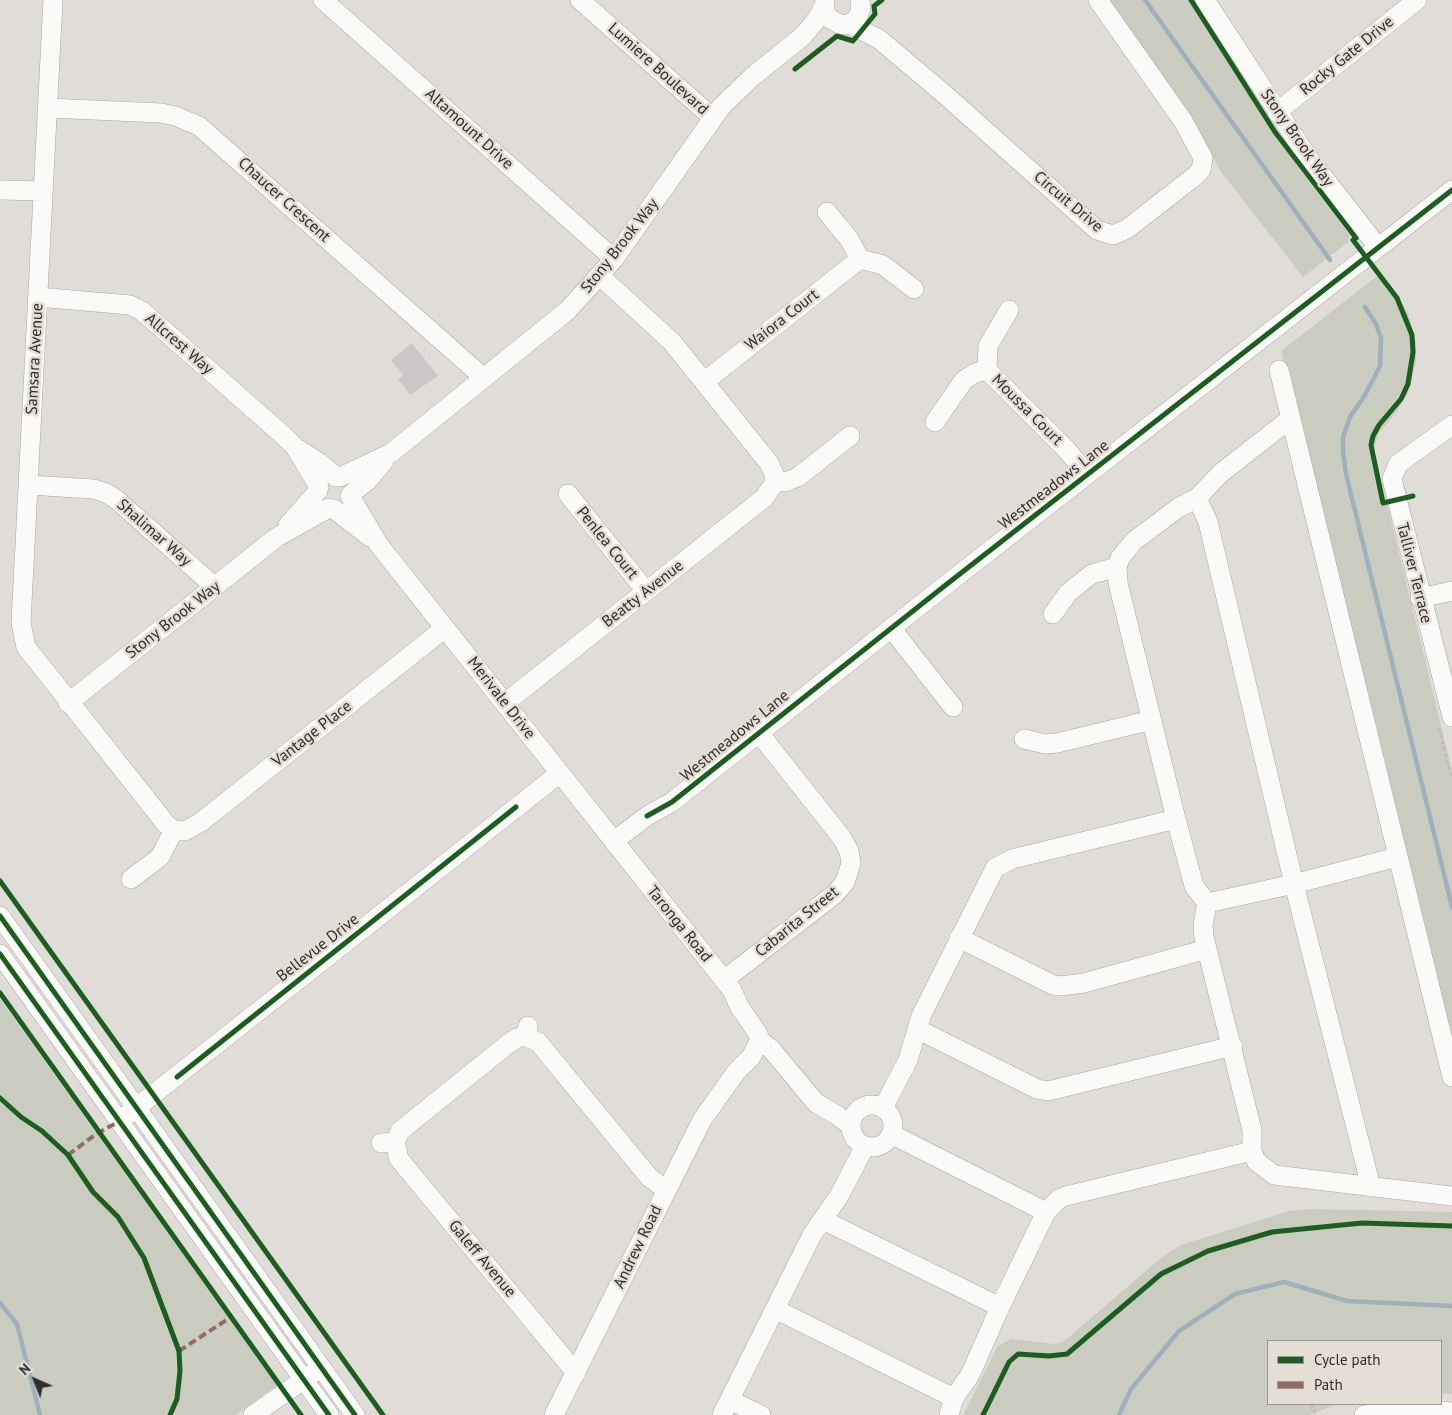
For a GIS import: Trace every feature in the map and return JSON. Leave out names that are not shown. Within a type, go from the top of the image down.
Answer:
[{"type":"street","name":"Samsara Avenue","points":[[53,0],[22,632],[26,647],[31,655],[68,702]]},
{"type":"street","name":"Altamount Drive","points":[[323,0],[614,259]]},
{"type":"street","name":"Lumiere Boulevard","points":[[580,0],[713,118]]},
{"type":"street","name":"Circuit Drive","points":[[855,10],[879,39],[943,93],[1097,230],[1113,235],[1127,229],[1195,176],[1201,170],[1203,158],[1183,121],[1098,0]]},
{"type":"street","name":"Stony Brook Way","points":[[1205,0],[1282,108]]},
{"type":"street","name":"Stony Brook Way","points":[[1220,0],[1282,108],[1307,156],[1383,243]]},
{"type":"street","name":"Rocky Gate Drive","points":[[1282,108],[1417,0]]},
{"type":"street","name":"Stony Brook Way","points":[[351,495],[367,481],[391,452],[568,310],[614,259],[713,118],[738,89],[803,36],[817,19],[824,2]]},
{"type":"street","points":[[824,2],[827,17],[855,10]]},
{"type":"street","name":"Stony Brook Way","points":[[803,36],[855,10]]},
{"type":"street","name":"Chaucer Crescent","points":[[48,108],[162,113],[199,126],[484,378]]},
{"type":"street","points":[[0,190],[43,191]]},
{"type":"street","name":"Westmeadows Lane","points":[[618,847],[891,628],[1452,190]]},
{"type":"street","points":[[826,212],[849,239],[860,259],[883,265],[914,289]]},
{"type":"street","name":"Waiora Court","points":[[704,382],[860,259]]},
{"type":"street","points":[[600,276],[667,337],[769,463],[775,480],[785,482],[798,476],[850,436]]},
{"type":"street","name":"Allcrest Way","points":[[38,297],[130,305],[142,311],[295,447],[338,477]]},
{"type":"street","name":"Moussa Court","points":[[1009,310],[988,346],[987,370],[1066,449],[1087,474]]},
{"type":"street","name":"Moussa Court","points":[[935,422],[964,380],[974,373],[987,370]]},
{"type":"street","points":[[1279,370],[1452,1077]]},
{"type":"street","points":[[1290,419],[1221,473],[1197,498],[1178,508],[1134,541],[1120,558],[1117,567],[1118,583],[1194,886],[1207,903],[1203,925],[1207,948],[1233,1046],[1252,1130],[1252,1151],[1256,1161],[1274,1175],[1452,1196]]},
{"type":"street","name":"Talliver Terrace","points":[[1452,425],[1402,461],[1392,474],[1393,486],[1420,598],[1452,717]]},
{"type":"street","name":"Allcrest Way","points":[[295,447],[319,489]]},
{"type":"street","name":"Stony Brook Way","points":[[338,477],[391,452]]},
{"type":"street","points":[[338,477],[348,484],[351,495],[344,506],[332,509],[320,502],[319,489],[326,479],[338,477]]},
{"type":"street","name":"Beatty Avenue","points":[[504,703],[764,498],[773,488],[775,480]]},
{"type":"street","name":"Shalimar Way","points":[[28,485],[94,489],[106,493],[117,500],[215,587]]},
{"type":"street","name":"Stony Brook Way","points":[[68,702],[277,537],[319,489]]},
{"type":"street","name":"Penlea Court","points":[[568,494],[646,591]]},
{"type":"street","name":"Merivale Drive","points":[[351,495],[378,544],[618,847]]},
{"type":"street","points":[[1197,498],[1208,522],[1294,884],[1371,1187]]},
{"type":"street","name":"Stony Brook Way","points":[[277,537],[332,509]]},
{"type":"street","name":"Merivale Drive","points":[[332,509],[378,544]]},
{"type":"street","points":[[1053,614],[1068,593],[1092,574],[1117,567]]},
{"type":"street","points":[[1420,598],[1452,591]]},
{"type":"street","name":"Vantage Place","points":[[174,830],[185,831],[194,827],[445,628]]},
{"type":"street","points":[[891,628],[953,707]]},
{"type":"street","points":[[68,702],[159,816],[174,830],[160,857],[131,879]]},
{"type":"street","points":[[1024,739],[1045,744],[1057,744],[1152,720]]},
{"type":"street","name":"Cabarita Street","points":[[724,980],[835,894],[845,882],[851,863],[849,851],[842,838],[759,732]]},
{"type":"street","name":"Bellevue Drive","points":[[118,1122],[560,773]]},
{"type":"street","points":[[883,1108],[908,1060],[921,1016],[995,868],[1004,861],[1176,819]]},
{"type":"street","name":"Taronga Road","points":[[618,847],[736,996],[739,1006],[758,1034],[767,1042],[784,1046],[819,1098]]},
{"type":"street","points":[[1207,903],[1294,884],[1397,857]]},
{"type":"street","points":[[0,916],[355,1415]]},
{"type":"street","points":[[959,938],[1054,986],[1084,983],[1207,948]]},
{"type":"street","points":[[0,954],[118,1122],[330,1415]]},
{"type":"street","points":[[917,1029],[1037,1088],[1048,1091],[1233,1046]]},
{"type":"street","name":"Galeff Avenue","points":[[576,1373],[388,1142],[508,1044],[527,1031],[649,1177],[666,1190]]},
{"type":"street","name":"Andrew Road","points":[[554,1415],[702,1120],[736,1072],[755,1051],[767,1042]]},
{"type":"street","points":[[819,1098],[852,1108],[872,1105],[883,1108],[892,1120],[891,1134],[880,1145],[865,1146],[855,1138],[850,1126],[819,1098]]},
{"type":"street","points":[[850,1126],[854,1114],[861,1108]]},
{"type":"street","points":[[891,1134],[1046,1212]]},
{"type":"street","points":[[761,1415],[726,1407],[812,1235],[839,1196],[865,1146]]},
{"type":"street","points":[[775,1309],[952,1407],[970,1375],[1000,1307],[1046,1212],[1059,1199],[1252,1151]]},
{"type":"street","points":[[824,1220],[1000,1307]]},
{"type":"street","points":[[253,1415],[320,1367]]},
{"type":"street","points":[[1364,1415],[1393,1410],[1423,1409],[1452,1412]]},
{"type":"path","points":[[1305,1408],[1310,1405]]},
{"type":"shaded area","points":[[1110,0],[1188,0],[1302,173],[1350,235],[1348,242],[1303,277],[1222,173],[1175,94]]},
{"type":"shaded area","points":[[1381,273],[1408,313],[1416,343],[1416,362],[1408,393],[1397,411],[1378,434],[1374,450],[1452,771],[1452,1048],[1281,351]]},
{"type":"shaded area","points":[[0,999],[277,1385],[235,1415],[0,1415]]},
{"type":"shaded area","points":[[1311,1209],[1452,1212],[1452,1394],[1442,1394],[1442,1340],[1267,1340],[1267,1405],[1334,1405],[1309,1415],[963,1415],[998,1346],[1011,1339],[1055,1344],[1063,1342],[1161,1258],[1181,1245],[1289,1211]]},
{"type":"building","points":[[412,343],[438,376],[410,395],[398,379],[403,375],[391,360]]},
{"type":"waterway","points":[[1145,0],[1330,260]]},
{"type":"waterway","points":[[1365,307],[1376,324],[1381,338],[1380,366],[1365,395],[1350,417],[1343,437],[1346,474],[1452,907]]},
{"type":"waterway","points":[[1119,1415],[1131,1389],[1179,1331],[1235,1294],[1284,1282],[1347,1301],[1452,1306]]},
{"type":"waterway","points":[[0,1303],[17,1324],[40,1415]]},
{"type":"marked path","points":[[68,1155],[96,1134],[118,1122]]},
{"type":"marked path","points":[[179,1351],[231,1317]]},
{"type":"cycle path","points":[[795,69],[837,36],[853,41],[875,14],[874,6],[882,0]]},
{"type":"cycle path","points":[[1191,0],[1275,132],[1356,238]]},
{"type":"cycle path","points":[[647,816],[672,802],[947,584],[1452,190]]},
{"type":"cycle path","points":[[1353,240],[1397,298],[1412,335],[1413,352],[1408,384],[1401,399],[1379,425],[1371,445],[1383,503],[1413,496]]},
{"type":"cycle path","points":[[177,1077],[516,807]]},
{"type":"cycle path","points":[[0,881],[383,1415]]},
{"type":"cycle path","points":[[0,916],[355,1415]]},
{"type":"cycle path","points":[[0,954],[329,1415]]},
{"type":"cycle path","points":[[0,993],[301,1415]]},
{"type":"cycle path","points":[[0,1098],[21,1117],[42,1131],[68,1155],[93,1192],[118,1217],[144,1258],[179,1351],[180,1371],[177,1399],[170,1415]]},
{"type":"cycle path","points":[[983,1415],[1009,1362],[1018,1354],[1049,1356],[1067,1354],[1161,1274],[1208,1251],[1272,1232],[1362,1223],[1452,1226]]}]
